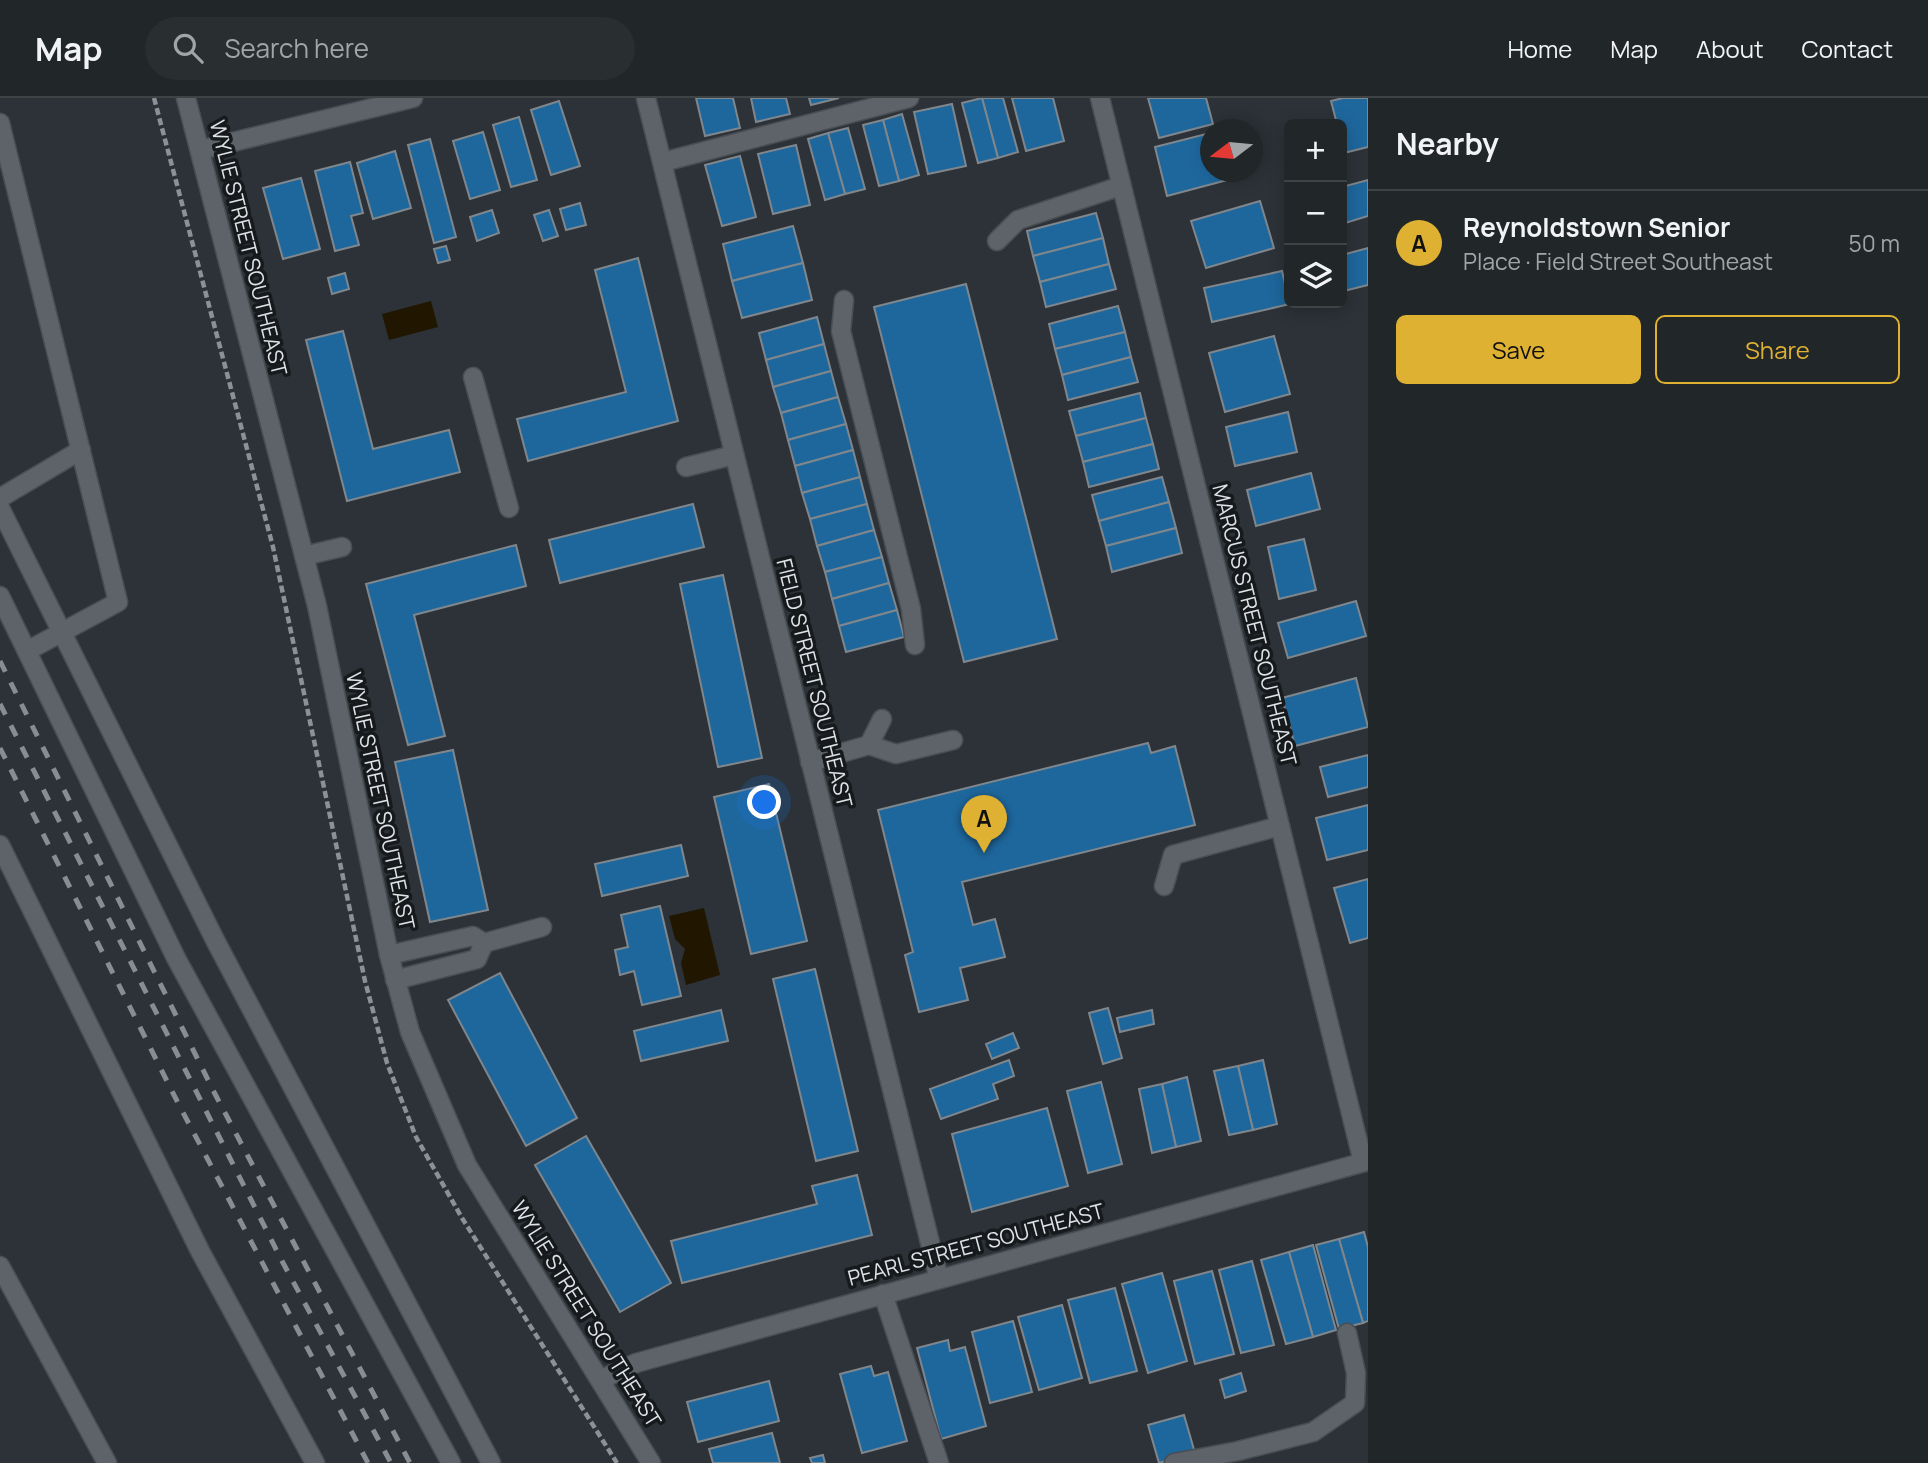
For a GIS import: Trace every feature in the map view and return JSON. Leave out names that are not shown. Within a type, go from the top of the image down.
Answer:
[{"type":"street","name":"WYLIE STREET SOUTHEAST","points":[[186,98],[304,556],[389,955],[410,1032],[467,1166],[651,1463]]},
{"type":"street","points":[[200,150],[413,98]]},
{"type":"street","name":"FIELD STREET SOUTHEAST","points":[[646,98],[939,1279]]},
{"type":"street","points":[[663,162],[909,98]]},
{"type":"street","name":"MARCUS STREET SOUTHEAST","points":[[1100,98],[1366,1162]]},
{"type":"street","points":[[0,123],[118,602],[27,651]]},
{"type":"street","points":[[997,241],[1018,220],[1121,186]]},
{"type":"street","points":[[844,300],[841,331],[911,609],[915,645]]},
{"type":"street","points":[[473,377],[509,508]]},
{"type":"street","points":[[0,498],[80,450]]},
{"type":"street","points":[[686,467],[734,455]]},
{"type":"street","points":[[0,508],[215,940],[491,1463]]},
{"type":"street","points":[[304,556],[342,547]]},
{"type":"street","points":[[0,596],[176,958],[451,1463]]},
{"type":"street","points":[[870,745],[882,719]]},
{"type":"street","points":[[810,762],[870,745],[896,754],[953,740]]},
{"type":"street","points":[[1164,886],[1173,855],[1280,826]]},
{"type":"street","points":[[0,845],[200,1251],[315,1463]]},
{"type":"street","points":[[389,955],[473,936],[484,943],[542,927]]},
{"type":"street","points":[[395,980],[477,959],[484,943]]},
{"type":"street","name":"PEARL STREET SOUTHEAST","points":[[600,1380],[636,1363],[1366,1162]]},
{"type":"street","points":[[0,1266],[107,1463]]},
{"type":"street","points":[[883,1294],[939,1463]]},
{"type":"street","points":[[1174,1463],[1238,1451],[1312,1432],[1355,1403],[1356,1373],[1347,1333]]},
{"type":"shaded area","points":[[431,301],[438,327],[389,340],[382,314]]},
{"type":"shaded area","points":[[704,908],[720,975],[686,985],[681,963],[685,949],[675,939],[669,916]]},
{"type":"building","points":[[696,98],[733,98],[740,128],[705,136]]},
{"type":"building","points":[[751,98],[786,98],[790,114],[756,122]]},
{"type":"building","points":[[809,98],[839,98],[811,105]]},
{"type":"building","points":[[982,98],[1003,98],[1018,152],[998,158]]},
{"type":"building","points":[[982,98],[998,158],[978,163],[962,103]]},
{"type":"building","points":[[1012,98],[1053,98],[1064,141],[1026,151]]},
{"type":"building","points":[[1148,98],[1206,98],[1212,119],[1200,119],[1200,127],[1159,138]]},
{"type":"building","points":[[1368,98],[1368,147],[1347,152],[1347,119],[1336,119],[1331,101]]},
{"type":"building","points":[[559,101],[580,166],[551,175],[531,110]]},
{"type":"building","points":[[952,104],[966,166],[928,174],[914,112]]},
{"type":"building","points":[[902,114],[919,175],[899,181],[883,120]]},
{"type":"building","points":[[519,117],[537,180],[511,187],[493,125]]},
{"type":"building","points":[[883,120],[899,181],[879,186],[863,125]]},
{"type":"building","points":[[848,128],[865,189],[845,194],[828,133]]},
{"type":"building","points":[[483,132],[500,190],[470,199],[453,141]]},
{"type":"building","points":[[828,133],[845,194],[825,200],[808,139]]},
{"type":"building","points":[[1200,136],[1200,182],[1220,182],[1167,196],[1155,147]]},
{"type":"building","points":[[430,139],[456,237],[434,243],[408,145]]},
{"type":"building","points":[[796,145],[810,205],[773,214],[758,154]]},
{"type":"building","points":[[395,151],[411,208],[373,219],[357,163]]},
{"type":"building","points":[[740,156],[756,217],[722,226],[705,165]]},
{"type":"building","points":[[350,162],[363,213],[351,216],[359,245],[335,251],[315,171]]},
{"type":"building","points":[[301,178],[320,249],[283,259],[263,188]]},
{"type":"building","points":[[1368,180],[1368,216],[1347,222],[1347,186]]},
{"type":"building","points":[[1260,201],[1274,248],[1206,268],[1191,221]]},
{"type":"building","points":[[580,203],[586,225],[566,230],[560,209]]},
{"type":"building","points":[[492,210],[499,233],[477,241],[470,217]]},
{"type":"building","points":[[549,210],[558,236],[543,241],[534,215]]},
{"type":"building","points":[[1096,213],[1103,238],[1033,256],[1027,231]]},
{"type":"building","points":[[793,226],[803,263],[732,281],[723,244]]},
{"type":"building","points":[[1103,238],[1109,264],[1040,282],[1033,256]]},
{"type":"building","points":[[446,246],[450,260],[438,263],[434,249]]},
{"type":"building","points":[[1368,248],[1368,285],[1347,290],[1347,254]]},
{"type":"building","points":[[638,258],[678,421],[528,461],[517,419],[626,392],[595,270]]},
{"type":"building","points":[[803,263],[812,300],[742,318],[732,281]]},
{"type":"building","points":[[1109,264],[1116,289],[1046,307],[1040,282]]},
{"type":"building","points":[[1282,271],[1284,305],[1212,322],[1204,288]]},
{"type":"building","points":[[345,273],[349,289],[332,294],[328,278]]},
{"type":"building","points":[[966,284],[1057,639],[964,662],[874,307]]},
{"type":"building","points":[[1118,306],[1125,332],[1055,349],[1049,324]]},
{"type":"building","points":[[817,317],[824,344],[766,360],[759,333]]},
{"type":"building","points":[[343,331],[373,449],[449,430],[460,472],[347,501],[306,340]]},
{"type":"building","points":[[1125,332],[1131,357],[1062,375],[1055,349]]},
{"type":"building","points":[[1274,336],[1290,394],[1225,412],[1209,353]]},
{"type":"building","points":[[824,344],[831,371],[773,387],[766,360]]},
{"type":"building","points":[[1131,357],[1138,382],[1068,400],[1062,375]]},
{"type":"building","points":[[831,371],[838,397],[781,413],[773,387]]},
{"type":"building","points":[[1140,393],[1146,418],[1076,436],[1069,411]]},
{"type":"building","points":[[838,397],[846,424],[788,440],[781,413]]},
{"type":"building","points":[[1288,412],[1297,452],[1235,466],[1226,427]]},
{"type":"building","points":[[1146,418],[1153,444],[1083,462],[1076,436]]},
{"type":"building","points":[[846,424],[853,450],[795,466],[788,440]]},
{"type":"building","points":[[1153,444],[1159,469],[1089,487],[1083,462]]},
{"type":"building","points":[[853,450],[860,477],[802,493],[795,466]]},
{"type":"building","points":[[1311,473],[1320,509],[1256,526],[1247,490]]},
{"type":"building","points":[[860,477],[867,504],[810,519],[802,493]]},
{"type":"building","points":[[1162,477],[1169,502],[1099,521],[1092,495]]},
{"type":"building","points":[[1169,502],[1176,528],[1106,546],[1099,521]]},
{"type":"building","points":[[693,504],[704,547],[560,583],[549,540]]},
{"type":"building","points":[[867,504],[874,530],[817,546],[810,519]]},
{"type":"building","points":[[1176,528],[1182,553],[1112,572],[1106,546]]},
{"type":"building","points":[[874,530],[882,557],[825,572],[817,546]]},
{"type":"building","points":[[1304,539],[1316,590],[1279,599],[1268,547]]},
{"type":"building","points":[[516,545],[526,586],[414,615],[445,736],[408,745],[366,584]]},
{"type":"building","points":[[882,557],[889,583],[832,599],[825,572]]},
{"type":"building","points":[[723,575],[762,758],[718,767],[680,584]]},
{"type":"building","points":[[889,583],[897,610],[839,626],[832,599]]},
{"type":"building","points":[[1356,601],[1366,636],[1288,658],[1278,623]]},
{"type":"building","points":[[897,610],[904,637],[846,652],[839,626]]},
{"type":"building","points":[[1356,678],[1368,727],[1295,746],[1282,698]]},
{"type":"building","points":[[1148,743],[1151,753],[1175,746],[1195,825],[962,882],[973,925],[995,919],[1005,957],[960,968],[968,1000],[919,1012],[905,955],[913,952],[878,810]]},
{"type":"building","points":[[453,750],[488,910],[430,922],[395,762]]},
{"type":"building","points":[[1368,755],[1368,787],[1328,797],[1320,767]]},
{"type":"building","points":[[769,784],[807,941],[751,954],[714,797]]},
{"type":"building","points":[[1368,805],[1368,850],[1327,860],[1316,818]]},
{"type":"building","points":[[681,845],[688,876],[602,896],[595,864]]},
{"type":"building","points":[[1368,879],[1368,938],[1350,943],[1334,888]]},
{"type":"building","points":[[660,906],[681,996],[642,1005],[634,971],[620,975],[615,950],[628,947],[621,915]]},
{"type":"building","points":[[815,969],[858,1151],[816,1161],[773,979]]},
{"type":"building","points":[[500,973],[577,1118],[526,1146],[448,1000]]},
{"type":"building","points":[[1108,1008],[1122,1058],[1103,1064],[1089,1013]]},
{"type":"building","points":[[721,1010],[728,1041],[641,1061],[634,1031]]},
{"type":"building","points":[[1152,1010],[1154,1024],[1120,1032],[1117,1018]]},
{"type":"building","points":[[1013,1033],[1019,1048],[992,1059],[986,1044]]},
{"type":"building","points":[[1009,1060],[1014,1076],[993,1084],[998,1099],[941,1119],[930,1089]]},
{"type":"building","points":[[1263,1060],[1277,1124],[1253,1130],[1238,1066]]},
{"type":"building","points":[[1238,1066],[1253,1130],[1229,1135],[1214,1071]]},
{"type":"building","points":[[1187,1077],[1201,1141],[1176,1147],[1162,1084]]},
{"type":"building","points":[[1101,1082],[1122,1164],[1088,1173],[1067,1091]]},
{"type":"building","points":[[1162,1084],[1176,1147],[1152,1153],[1139,1089]]},
{"type":"building","points":[[1047,1108],[1068,1186],[972,1212],[952,1134]]},
{"type":"building","points":[[586,1136],[671,1283],[620,1312],[535,1165]]},
{"type":"building","points":[[857,1175],[872,1235],[682,1283],[671,1241],[817,1204],[812,1186]]},
{"type":"building","points":[[1364,1232],[1368,1247],[1368,1321],[1363,1323],[1339,1239]]},
{"type":"building","points":[[1339,1239],[1363,1323],[1339,1329],[1316,1245]]},
{"type":"building","points":[[1313,1245],[1336,1330],[1313,1337],[1289,1252]]},
{"type":"building","points":[[1289,1252],[1313,1337],[1286,1344],[1261,1260]]},
{"type":"building","points":[[1252,1261],[1274,1345],[1241,1353],[1219,1270]]},
{"type":"building","points":[[1212,1271],[1234,1354],[1195,1364],[1174,1281]]},
{"type":"building","points":[[1162,1273],[1187,1361],[1148,1373],[1122,1284]]},
{"type":"building","points":[[1115,1288],[1137,1371],[1090,1383],[1068,1300]]},
{"type":"building","points":[[1062,1305],[1082,1378],[1039,1390],[1018,1317]]},
{"type":"building","points":[[1013,1321],[1032,1392],[990,1403],[972,1332]]},
{"type":"building","points":[[948,1340],[950,1351],[965,1347],[986,1426],[941,1439],[917,1348]]},
{"type":"building","points":[[871,1366],[874,1376],[888,1372],[907,1441],[862,1453],[840,1374]]},
{"type":"building","points":[[1241,1373],[1246,1391],[1225,1398],[1220,1380]]},
{"type":"building","points":[[769,1381],[779,1421],[698,1442],[687,1402]]},
{"type":"building","points":[[1184,1415],[1195,1453],[1159,1463],[1148,1425]]},
{"type":"building","points":[[772,1433],[780,1463],[713,1463],[709,1449]]},
{"type":"building","points":[[823,1455],[825,1463],[812,1463],[810,1458]]},
{"type":"railway","points":[[0,661],[214,1092],[410,1463]]},
{"type":"railway","points":[[0,704],[282,1261],[391,1463]]},
{"type":"railway","points":[[0,748],[178,1103],[368,1463]]},
{"type":"place","name":"Reynoldstown Senior","points":[[984,853]]}]
